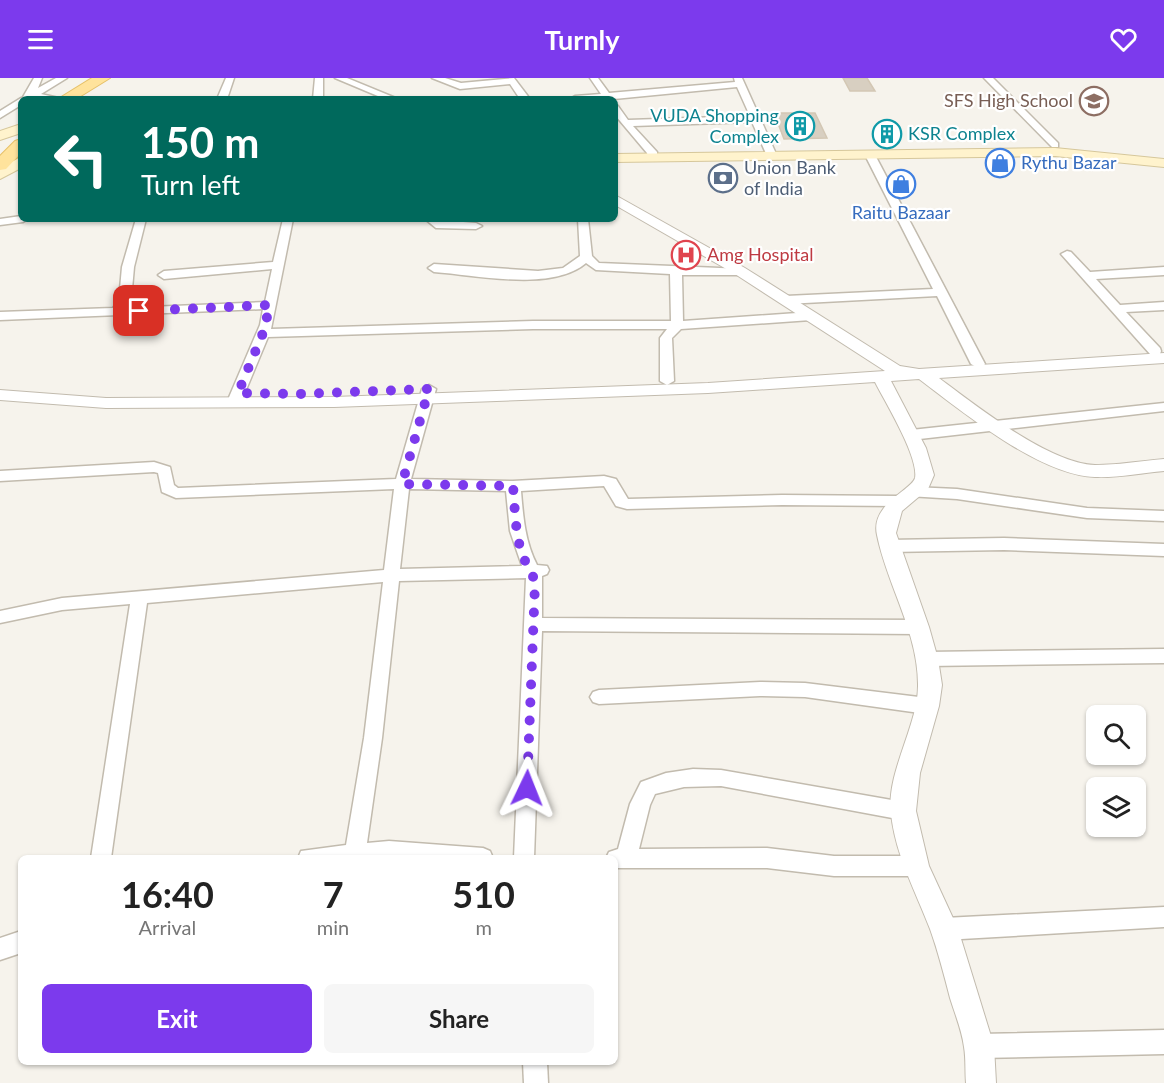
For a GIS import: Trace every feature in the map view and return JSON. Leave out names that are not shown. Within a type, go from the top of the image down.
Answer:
[{"type":"main road","points":[[70,96],[103,78]]},
{"type":"main road","points":[[92,96],[122,78]]},
{"type":"main road","points":[[0,136],[11,152]]},
{"type":"main road","points":[[771,154],[1055,145],[1164,156]]},
{"type":"main road","points":[[618,153],[652,155],[1055,152],[1164,163]]},
{"type":"main road","points":[[618,158],[652,155]]},
{"type":"street","points":[[27,96],[38,78]]},
{"type":"street","points":[[30,96],[63,78]]},
{"type":"street","points":[[223,96],[230,78]]},
{"type":"street","points":[[318,96],[319,78]]},
{"type":"street","points":[[339,78],[385,96]]},
{"type":"street","points":[[436,78],[460,86],[511,79],[523,96]]},
{"type":"street","points":[[594,78],[607,96]]},
{"type":"street","points":[[988,78],[1055,145]]},
{"type":"street","points":[[618,97],[740,81],[771,154]]},
{"type":"street","points":[[0,115],[18,103]]},
{"type":"street","points":[[618,112],[652,155]]},
{"type":"street","points":[[625,123],[756,120]]},
{"type":"street","points":[[870,154],[978,364]]},
{"type":"street","points":[[618,202],[740,271],[786,300],[888,374],[911,435],[912,489],[889,517],[886,533],[918,627],[927,659],[930,685],[927,706],[908,773],[903,811],[916,866],[944,929],[979,1046],[981,1083]]},
{"type":"street","points":[[0,222],[18,220]]},
{"type":"street","points":[[117,312],[125,300],[128,267],[140,222]]},
{"type":"street","points":[[236,398],[263,333],[287,222]]},
{"type":"street","points":[[433,222],[436,225],[476,226]]},
{"type":"street","points":[[583,222],[586,257]]},
{"type":"street","points":[[1067,254],[1116,309],[1161,353]]},
{"type":"street","points":[[586,257],[601,267],[676,271],[740,271]]},
{"type":"street","points":[[434,268],[518,274],[558,273],[570,270],[586,257]]},
{"type":"street","points":[[164,275],[279,265]]},
{"type":"street","points":[[667,381],[666,338],[677,325],[676,271]]},
{"type":"street","points":[[1086,276],[1164,271]]},
{"type":"street","points":[[786,300],[940,292]]},
{"type":"street","points":[[0,315],[270,305]]},
{"type":"street","points":[[1116,309],[1164,306]]},
{"type":"street","points":[[263,333],[533,325],[677,325],[811,316]]},
{"type":"street","points":[[428,393],[708,388],[888,374],[978,364],[1161,353]]},
{"type":"street","points":[[0,384],[121,393],[334,402],[428,393],[667,381],[888,374],[924,375],[1161,353]]},
{"type":"street","points":[[924,375],[991,425],[1072,468],[1110,470],[1164,465]]},
{"type":"street","points":[[355,852],[373,738],[402,484],[428,393]]},
{"type":"street","points":[[0,395],[106,403],[236,398]]},
{"type":"street","points":[[911,435],[1164,407]]},
{"type":"street","points":[[0,476],[161,468],[166,474],[167,488],[176,493],[402,484],[513,486],[604,481],[611,483],[616,488],[618,497],[627,504],[782,500],[912,489],[1088,513],[1164,516]]},
{"type":"street","points":[[513,486],[516,531],[523,557],[538,571]]},
{"type":"street","points":[[912,489],[957,494]]},
{"type":"street","points":[[889,546],[1014,544],[1164,550]]},
{"type":"street","points":[[0,617],[62,604],[393,575],[538,571]]},
{"type":"street","points":[[524,855],[533,624],[538,571]]},
{"type":"street","points":[[101,855],[139,599]]},
{"type":"street","points":[[533,624],[918,627]]},
{"type":"street","points":[[927,659],[1164,656]]},
{"type":"street","points":[[598,697],[760,689],[805,690],[927,706]]},
{"type":"street","points":[[903,811],[721,778],[694,776],[670,779],[648,788],[620,859],[766,858],[834,866],[916,866]]},
{"type":"street","points":[[332,855],[389,850],[448,855]]},
{"type":"street","points":[[944,929],[1164,916]]},
{"type":"street","points":[[0,949],[18,943]]},
{"type":"street","points":[[979,1046],[1164,1042]]},
{"type":"street","points":[[535,1065],[536,1083]]},
{"type":"building","points":[[843,78],[867,78],[875,91],[850,91]]},
{"type":"building","name":"VUDA Shopping Complex","points":[[774,113],[815,113],[827,138],[784,139]]},
{"type":"place","name":"SFS High School","points":[[1094,101]]},
{"type":"place","name":"VUDA Shopping Complex","points":[[800,126]]},
{"type":"place","name":"KSR Complex","points":[[887,134]]},
{"type":"place","name":"Rythu Bazar","points":[[1000,163]]},
{"type":"place","name":"Union Bank of India","points":[[723,178]]},
{"type":"place","name":"Raitu Bazaar","points":[[901,184]]},
{"type":"place","name":"Amg Hospital","points":[[686,255]]},
{"type":"route","points":[[139,311],[270,305],[266,325],[238,393],[298,394],[429,389],[402,484],[513,486],[516,531],[523,557],[533,572],[535,584],[527,788]]}]
